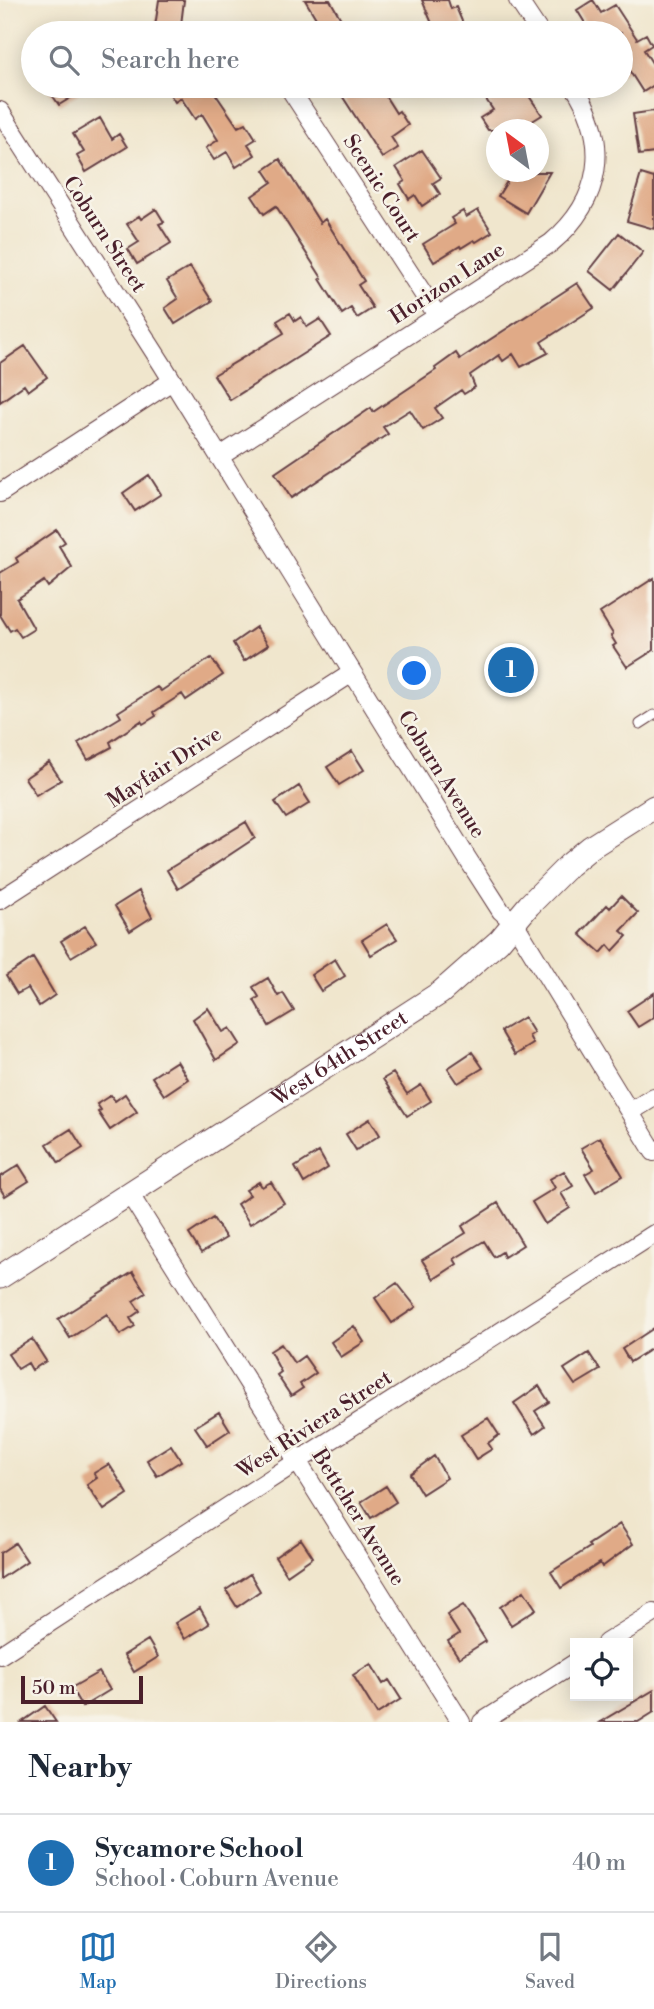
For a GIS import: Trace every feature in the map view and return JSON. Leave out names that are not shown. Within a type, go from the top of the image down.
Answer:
[{"type":"street","points":[[518,0],[532,21]]},
{"type":"street","name":"Scenic Court","points":[[296,98],[437,316]]},
{"type":"street","name":"Horizon Lane","points":[[219,457],[551,243],[578,215],[592,188],[597,150],[591,119],[580,98]]},
{"type":"street","name":"Coburn Street","points":[[0,111],[172,381]]},
{"type":"street","points":[[0,493],[172,381]]},
{"type":"street","name":"Coburn Avenue","points":[[172,381],[352,673],[501,911],[514,924],[654,1152]]},
{"type":"street","name":"Mayfair Drive","points":[[0,900],[352,673]]},
{"type":"street","name":"West 64th Street","points":[[0,1277],[410,1014],[454,981],[514,924],[569,865],[591,847],[654,807]]},
{"type":"street","points":[[630,1112],[654,1097]]},
{"type":"street","name":"Bettcher Avenue","points":[[129,1193],[461,1722]]},
{"type":"street","name":"West Riviera Street","points":[[0,1655],[654,1234]]},
{"type":"street","points":[[614,1638],[654,1613]]},
{"type":"street","points":[[482,1722],[570,1666]]},
{"type":"lane","points":[[640,724],[654,715]]},
{"type":"building","points":[[159,0],[184,0],[181,21],[156,21]]},
{"type":"building","points":[[305,0],[330,0],[342,21],[318,21]]},
{"type":"building","points":[[422,0],[448,0],[451,9],[456,7],[462,21],[431,21]]},
{"type":"building","points":[[593,0],[601,13],[615,5],[625,21],[584,21],[577,10]]},
{"type":"building","points":[[633,33],[637,39],[646,34],[652,45],[644,50],[654,66],[654,85],[643,92],[633,76]]},
{"type":"building","points":[[54,98],[70,98],[59,105]]},
{"type":"building","points":[[181,98],[218,98],[238,127],[246,123],[256,139],[248,144],[255,155],[236,167],[227,152],[214,160],[206,148],[218,140],[202,114],[195,119]]},
{"type":"building","points":[[343,98],[387,98],[408,125],[391,137],[398,148],[382,158]]},
{"type":"building","points":[[485,98],[530,98],[542,115],[536,119],[486,119],[486,127],[480,118],[493,110]]},
{"type":"building","points":[[654,111],[654,153],[639,155],[633,114]]},
{"type":"building","points":[[100,118],[112,139],[119,134],[127,147],[86,172],[77,156],[84,152],[73,134]]},
{"type":"building","points":[[422,150],[441,178],[433,183],[440,194],[422,206],[415,195],[409,199],[400,184],[405,181],[396,167]]},
{"type":"building","points":[[280,159],[320,223],[325,219],[364,281],[358,285],[373,308],[357,318],[351,308],[342,314],[276,206],[264,214],[252,196],[272,182],[264,170]]},
{"type":"building","points":[[641,174],[654,178],[654,229],[627,221]]},
{"type":"building","points":[[507,182],[544,182],[526,213],[498,196]]},
{"type":"building","points":[[156,209],[164,222],[159,224],[171,243],[137,264],[128,249],[139,242],[127,224]]},
{"type":"building","points":[[478,210],[492,232],[476,242],[474,240],[461,248],[460,246],[434,262],[423,244],[455,224],[451,218],[463,211],[466,217]]},
{"type":"building","points":[[619,233],[643,252],[613,290],[589,271]]},
{"type":"building","points":[[190,267],[212,301],[175,324],[165,308],[178,299],[167,281]]},
{"type":"building","points":[[577,283],[594,308],[541,342],[548,353],[521,367],[513,354],[503,361],[499,355],[470,375],[475,387],[464,394],[461,390],[435,408],[442,418],[423,430],[410,410],[383,427],[388,434],[291,498],[275,473],[371,408],[373,412],[436,370],[435,368],[456,353],[460,359]]},
{"type":"building","points":[[290,313],[295,321],[301,317],[307,327],[320,319],[331,336],[230,400],[214,375],[284,333],[277,321]]},
{"type":"building","points":[[25,346],[47,377],[28,391],[24,385],[0,402],[0,363]]},
{"type":"building","points":[[149,475],[161,494],[135,511],[123,493]]},
{"type":"building","points":[[57,530],[65,542],[59,546],[72,567],[48,587],[44,581],[17,599],[34,629],[21,637],[15,628],[10,631],[0,615],[0,573],[18,562],[16,558]]},
{"type":"building","points":[[654,578],[654,650],[627,667],[613,646],[616,644],[611,636],[613,634],[600,613]]},
{"type":"building","points":[[256,627],[268,645],[244,661],[233,643]]},
{"type":"building","points":[[211,658],[223,675],[186,700],[182,694],[154,712],[156,716],[143,724],[141,721],[110,742],[112,747],[88,760],[78,743],[121,717],[118,712],[157,687],[161,691]]},
{"type":"building","points":[[352,751],[364,770],[339,785],[327,767]]},
{"type":"building","points":[[49,762],[61,780],[36,795],[25,778]]},
{"type":"building","points":[[299,786],[310,803],[286,818],[275,802]]},
{"type":"building","points":[[246,822],[255,838],[178,889],[167,870]]},
{"type":"building","points":[[139,891],[152,917],[130,931],[115,906]]},
{"type":"building","points":[[621,896],[638,913],[621,931],[627,936],[613,951],[608,945],[601,953],[580,934],[607,905],[610,908]]},
{"type":"building","points":[[387,924],[397,939],[371,955],[362,940]]},
{"type":"building","points":[[85,926],[96,942],[71,957],[61,941]]},
{"type":"building","points":[[33,958],[55,995],[39,1006],[28,988],[17,994],[6,976]]},
{"type":"building","points":[[335,959],[345,976],[321,991],[311,975]]},
{"type":"building","points":[[268,978],[278,996],[283,993],[294,1011],[269,1026],[254,1000],[259,997],[253,987]]},
{"type":"building","points":[[654,993],[654,1017],[638,1027],[627,1011]]},
{"type":"building","points":[[208,1008],[223,1032],[230,1028],[240,1044],[216,1060],[193,1019]]},
{"type":"building","points":[[524,1017],[534,1033],[529,1036],[533,1044],[515,1055],[501,1031]]},
{"type":"building","points":[[472,1052],[483,1068],[458,1083],[448,1068]]},
{"type":"building","points":[[177,1061],[188,1079],[164,1095],[152,1077]]},
{"type":"building","points":[[393,1073],[407,1094],[421,1085],[431,1101],[407,1116],[383,1079]]},
{"type":"building","points":[[125,1094],[137,1112],[110,1130],[98,1112],[101,1110],[97,1104],[111,1095],[115,1101]]},
{"type":"building","points":[[370,1119],[380,1135],[356,1150],[346,1134]]},
{"type":"building","points":[[71,1129],[83,1148],[59,1163],[47,1144]]},
{"type":"building","points":[[600,1137],[623,1176],[596,1192],[585,1174],[594,1169],[581,1148]]},
{"type":"building","points":[[319,1152],[328,1168],[304,1183],[295,1167]]},
{"type":"building","points":[[19,1165],[29,1181],[5,1196],[0,1188],[0,1177]]},
{"type":"building","points":[[564,1171],[573,1186],[561,1193],[570,1208],[545,1224],[532,1202],[555,1188],[550,1179]]},
{"type":"building","points":[[259,1182],[262,1187],[271,1182],[284,1203],[250,1224],[237,1204],[250,1195],[246,1190]]},
{"type":"building","points":[[498,1203],[523,1245],[504,1257],[502,1252],[494,1257],[484,1241],[454,1259],[457,1264],[434,1279],[422,1260],[466,1233],[462,1226]]},
{"type":"building","points":[[213,1218],[226,1238],[201,1253],[189,1234]]},
{"type":"building","points":[[133,1272],[146,1293],[133,1301],[140,1311],[130,1318],[135,1326],[120,1335],[107,1314],[70,1338],[58,1319]]},
{"type":"building","points":[[397,1283],[416,1307],[392,1323],[375,1298]]},
{"type":"building","points":[[354,1326],[364,1342],[341,1357],[331,1342]]},
{"type":"building","points":[[654,1328],[654,1347],[630,1362],[622,1349]]},
{"type":"building","points":[[32,1339],[46,1361],[32,1370],[28,1363],[18,1369],[8,1354]]},
{"type":"building","points":[[281,1344],[294,1363],[304,1356],[316,1373],[300,1384],[303,1388],[291,1396],[277,1375],[281,1372],[270,1351]]},
{"type":"building","points":[[589,1353],[600,1370],[575,1385],[564,1369]]},
{"type":"building","points":[[539,1386],[549,1402],[535,1411],[545,1426],[534,1434],[514,1403]]},
{"type":"building","points":[[219,1412],[230,1430],[207,1445],[195,1427]]},
{"type":"building","points":[[488,1418],[499,1435],[488,1443],[492,1449],[476,1459],[461,1435]]},
{"type":"building","points":[[171,1445],[181,1461],[157,1476],[147,1460]]},
{"type":"building","points":[[434,1456],[447,1478],[422,1494],[410,1474]]},
{"type":"building","points":[[109,1464],[128,1494],[104,1510],[87,1485],[97,1478],[94,1473]]},
{"type":"building","points":[[386,1486],[396,1502],[371,1518],[361,1502]]},
{"type":"building","points":[[620,1524],[633,1544],[602,1567],[600,1563],[561,1588],[551,1572]]},
{"type":"building","points":[[301,1539],[313,1557],[287,1575],[275,1557]]},
{"type":"building","points":[[15,1543],[27,1561],[0,1579],[0,1553]]},
{"type":"building","points":[[250,1574],[260,1591],[237,1607],[226,1590]]},
{"type":"building","points":[[524,1591],[536,1609],[511,1625],[500,1607]]},
{"type":"building","points":[[463,1605],[486,1641],[459,1658],[448,1641],[459,1634],[447,1615]]},
{"type":"building","points":[[200,1608],[209,1624],[185,1639],[175,1623]]},
{"type":"building","points":[[148,1640],[158,1657],[134,1672],[124,1655]]},
{"type":"building","points":[[371,1664],[383,1684],[389,1680],[401,1699],[377,1714],[353,1675]]},
{"type":"building","points":[[99,1672],[110,1690],[82,1707],[71,1688]]},
{"type":"building","points":[[654,1690],[654,1712],[638,1722],[600,1722]]},
{"type":"building","points":[[45,1706],[56,1722],[22,1722]]},
{"type":"place","name":"Sycamore School","points":[[511,670]]}]
